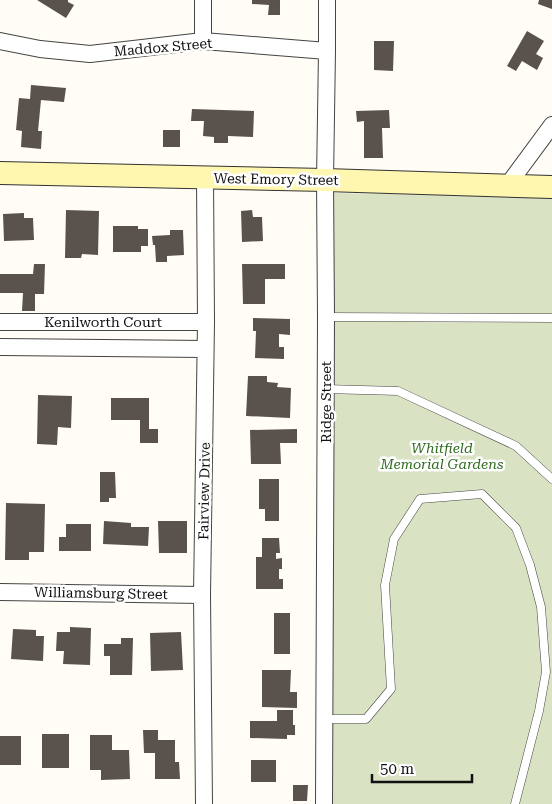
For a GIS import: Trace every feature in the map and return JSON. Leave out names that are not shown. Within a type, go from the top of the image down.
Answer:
[{"type":"street","points":[[203,0],[203,41]]},
{"type":"street","name":"Ridge Street","points":[[324,804],[327,0]]},
{"type":"street","name":"Maddox Street","points":[[0,41],[40,49],[90,54],[203,41],[327,51]]},
{"type":"street","points":[[507,186],[552,125]]},
{"type":"street","name":"West Emory Street","points":[[0,173],[325,180],[550,189]]},
{"type":"street","name":"Fairview Drive","points":[[204,804],[202,594],[206,322],[205,177]]},
{"type":"street","name":"Kenilworth Court","points":[[0,322],[206,322]]},
{"type":"street","name":"Kenilworth Court","points":[[0,347],[205,349]]},
{"type":"street","name":"Williamsburg Street","points":[[0,592],[202,594]]},
{"type":"lane","points":[[326,317],[552,318]]},
{"type":"lane","points":[[325,389],[398,391],[516,446],[552,479]]},
{"type":"lane","points":[[324,719],[366,719],[391,689],[385,585],[394,539],[420,499],[482,494],[516,528],[530,565],[541,607],[546,672],[539,712],[515,804]]},
{"type":"green space","name":"Whitfield Memorial Gardens","points":[[333,193],[552,197],[552,804],[332,804]]},
{"type":"building","points":[[37,0],[68,0],[68,2],[74,5],[66,18]]},
{"type":"building","points":[[252,0],[280,0],[280,15],[268,15],[269,5],[252,4]]},
{"type":"building","points":[[539,0],[552,0],[552,9],[538,4]]},
{"type":"building","points":[[527,31],[544,41],[536,54],[543,58],[537,70],[522,61],[516,71],[507,66]]},
{"type":"building","points":[[374,41],[394,41],[393,71],[374,70]]},
{"type":"building","points":[[31,85],[66,88],[64,102],[41,100],[38,131],[42,131],[41,149],[21,147],[22,131],[16,130],[19,98],[30,99]]},
{"type":"building","points":[[192,109],[254,111],[253,137],[228,136],[228,143],[214,143],[214,137],[203,136],[204,121],[191,121]]},
{"type":"building","points":[[389,110],[390,128],[382,128],[383,158],[364,158],[364,121],[357,122],[356,111]]},
{"type":"building","points":[[163,130],[180,130],[180,147],[163,147]]},
{"type":"building","points":[[66,210],[99,211],[98,255],[82,254],[81,258],[65,258]]},
{"type":"building","points":[[252,210],[253,217],[262,217],[263,241],[242,242],[241,211]]},
{"type":"building","points":[[24,213],[24,218],[33,218],[34,240],[4,241],[3,214]]},
{"type":"building","points":[[113,226],[138,226],[138,229],[148,229],[148,246],[141,246],[141,252],[113,252]]},
{"type":"building","points":[[170,230],[183,230],[184,255],[167,256],[167,262],[156,262],[155,245],[153,245],[152,236],[170,235]]},
{"type":"building","points":[[34,264],[45,264],[44,294],[35,294],[35,311],[22,311],[23,293],[0,293],[0,274],[33,274]]},
{"type":"building","points":[[242,264],[285,264],[285,279],[265,279],[265,304],[243,304]]},
{"type":"building","points":[[253,318],[290,319],[290,335],[279,334],[279,347],[284,347],[284,359],[255,358],[256,331],[253,331]]},
{"type":"building","points":[[248,376],[267,376],[267,382],[278,383],[277,387],[291,388],[290,418],[246,416]]},
{"type":"building","points":[[38,395],[72,396],[71,428],[58,427],[57,445],[37,444]]},
{"type":"building","points":[[111,398],[149,398],[149,429],[158,429],[158,443],[140,443],[140,420],[111,420]]},
{"type":"building","points":[[297,429],[297,443],[280,443],[281,464],[251,464],[250,430]]},
{"type":"building","points":[[100,472],[115,472],[116,498],[109,498],[109,502],[100,502]]},
{"type":"building","points":[[259,479],[279,479],[279,521],[265,521],[265,509],[259,509]]},
{"type":"building","points":[[6,503],[45,504],[44,552],[29,552],[29,560],[5,560]]},
{"type":"building","points":[[104,521],[131,523],[131,527],[149,527],[148,546],[103,544]]},
{"type":"building","points":[[158,521],[187,521],[187,553],[159,553]]},
{"type":"building","points":[[66,524],[91,524],[91,551],[59,551],[59,537],[66,537]]},
{"type":"building","points":[[262,538],[279,538],[280,553],[276,553],[276,559],[282,558],[282,569],[279,569],[279,579],[283,579],[283,589],[256,589],[256,557],[262,557]]},
{"type":"building","points":[[274,613],[290,613],[290,654],[274,654]]},
{"type":"building","points":[[70,627],[91,628],[90,665],[63,664],[64,651],[56,651],[57,632],[70,632]]},
{"type":"building","points":[[13,629],[36,630],[36,636],[44,636],[43,661],[11,659]]},
{"type":"building","points":[[181,632],[183,670],[151,671],[150,633]]},
{"type":"building","points":[[121,638],[133,638],[132,675],[110,675],[110,656],[104,656],[104,644],[121,644]]},
{"type":"building","points":[[262,670],[291,670],[290,692],[297,692],[297,708],[262,707]]},
{"type":"building","points":[[277,710],[293,710],[295,735],[287,735],[287,739],[250,738],[250,721],[277,721]]},
{"type":"building","points":[[143,730],[158,730],[158,740],[175,740],[175,762],[179,762],[180,779],[155,779],[155,753],[144,753]]},
{"type":"building","points":[[42,734],[69,734],[69,768],[42,768]]},
{"type":"building","points":[[90,735],[112,735],[112,750],[129,750],[130,779],[101,780],[101,770],[90,770]]},
{"type":"building","points":[[0,736],[21,736],[21,765],[0,765]]},
{"type":"building","points":[[251,760],[276,760],[276,782],[251,782]]},
{"type":"building","points":[[293,785],[308,785],[307,801],[293,801]]}]
